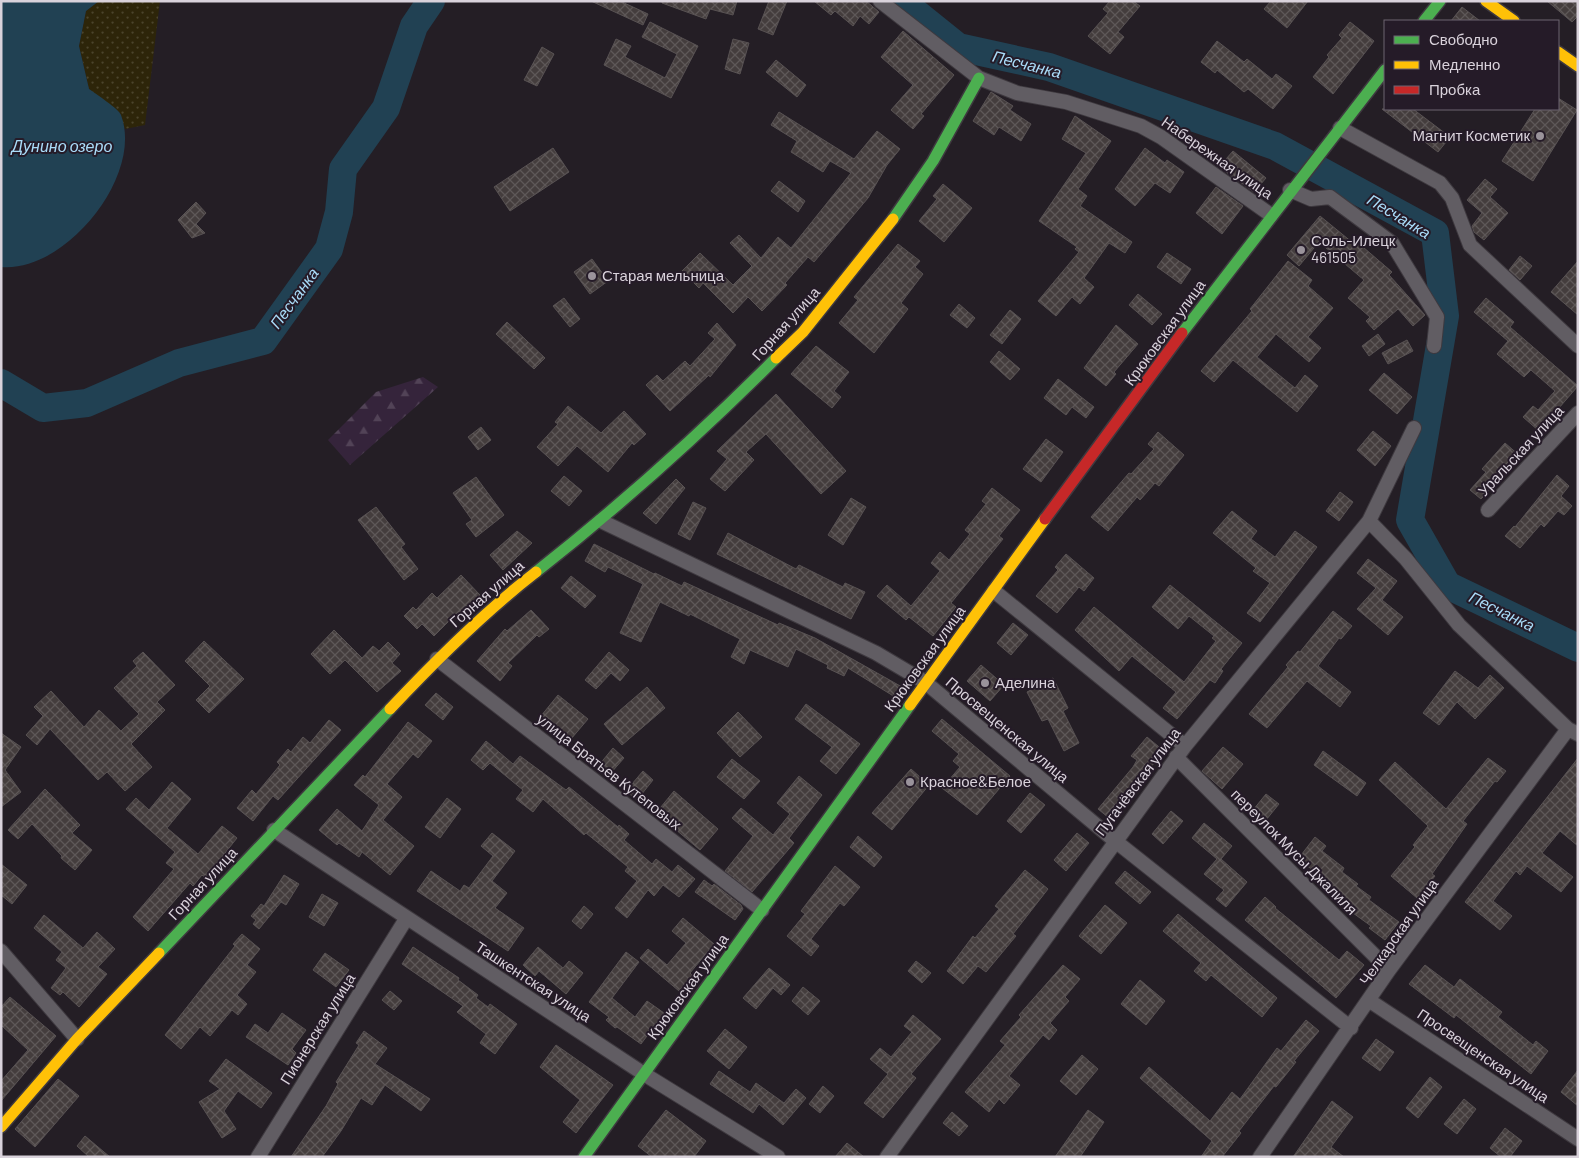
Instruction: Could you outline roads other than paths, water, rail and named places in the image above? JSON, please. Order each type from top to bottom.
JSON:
[{"type":"street","name":"Набережная улица","points":[[880,1],[979,78],[1017,93],[1066,102],[1141,126],[1161,137],[1271,215]]},
{"type":"street","points":[[1425,20],[1440,1]]},
{"type":"street","points":[[1486,1],[1513,20]]},
{"type":"street","points":[[1559,53],[1578,66]]},
{"type":"street","name":"Крюковская улица","points":[[584,1157],[925,682],[1271,215],[1384,71]]},
{"type":"street","name":"Горная улица","points":[[1,1127],[77,1039],[437,660],[504,597],[601,521],[698,436],[802,332],[888,226],[933,161],[979,78]]},
{"type":"street","points":[[1340,128],[1440,183],[1452,198],[1470,245],[1578,346]]},
{"type":"street","name":"Набережная улица","points":[[1293,186],[1311,199],[1330,197],[1392,243],[1437,317],[1434,346]]},
{"type":"street","name":"Уральская улица","points":[[1488,510],[1578,413]]},
{"type":"street","name":"Пугачёвская улица","points":[[887,1157],[1114,840],[1180,752],[1369,521],[1414,428]]},
{"type":"street","name":"Просвещенская улица","points":[[601,521],[876,653],[925,682],[1114,840],[1351,1028]]},
{"type":"street","points":[[1369,521],[1406,559],[1459,625],[1573,732]]},
{"type":"street","name":"переулок Мусы Джалиля","points":[[994,591],[1180,752],[1389,970]]},
{"type":"street","name":"улица Братьев Кутеповых","points":[[437,660],[762,910]]},
{"type":"street","name":"Челкарская улица","points":[[1260,1157],[1370,1001],[1389,970],[1573,732]]},
{"type":"street","name":"Ташкентская улица","points":[[274,830],[406,919],[644,1074],[778,1157]]},
{"type":"street","name":"Пионерская улица","points":[[258,1157],[406,919]]},
{"type":"street","points":[[1,951],[77,1039]]},
{"type":"street","name":"Просвещенская улица","points":[[1370,1001],[1578,1139]]},
{"type":"water","name":"Дунино озеро","points":[[1,1],[99,1],[86,11],[79,46],[89,89],[119,112],[125,139],[121,165],[110,191],[94,216],[73,238],[50,254],[25,265],[1,267]]},
{"type":"waterway","name":"Песчанка","points":[[1,383],[43,408],[87,403],[179,363],[263,341],[329,249],[339,212],[343,169],[386,108],[414,26],[431,1]]},
{"type":"waterway","name":"Песчанка","points":[[901,1],[958,47],[1049,67],[1275,146],[1435,233],[1445,316],[1410,520],[1447,585],[1578,648]]},
{"type":"place","name":"Магнит Косметик","points":[[1540,136]]},
{"type":"place","name":"Соль-Илецк 461505","points":[[1301,250]]},
{"type":"place","name":"Старая мельница","points":[[592,276]]},
{"type":"place","name":"Аделина","points":[[985,683]]},
{"type":"place","name":"Красное&Белое","points":[[910,782]]}]
